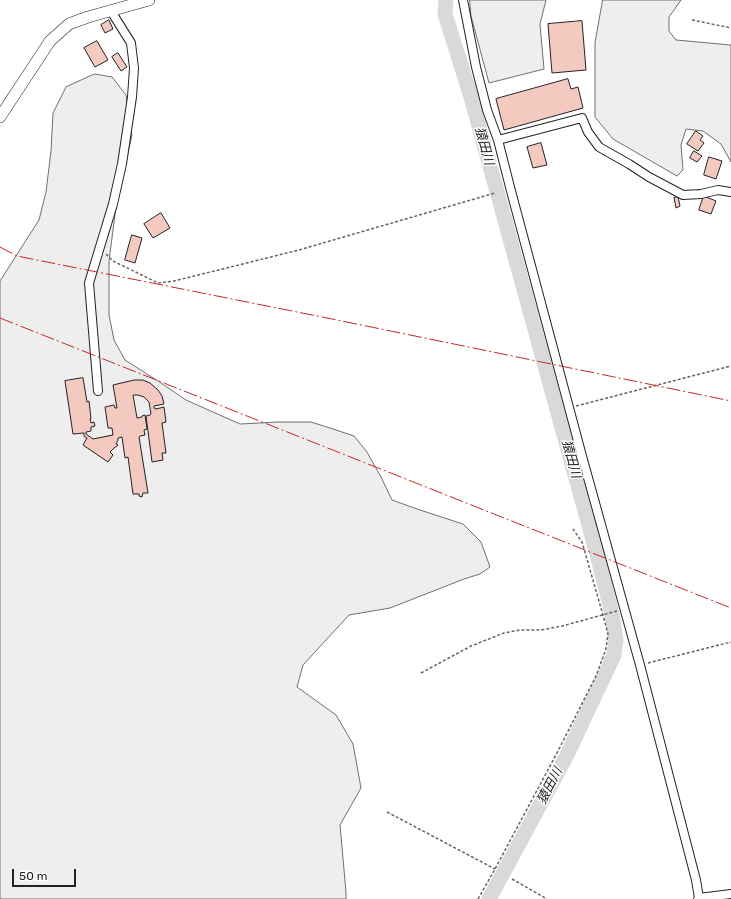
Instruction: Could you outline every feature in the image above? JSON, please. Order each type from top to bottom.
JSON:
[{"type":"street","points":[[0,117],[50,41],[69,24],[149,0]]},
{"type":"street","points":[[463,0],[476,67],[487,110],[498,140],[569,408],[640,665],[696,880],[698,898],[731,894]]},
{"type":"street","points":[[98,391],[89,283],[113,204],[122,164],[132,97],[134,68],[131,43],[111,11]]},
{"type":"street","points":[[498,140],[582,118],[588,132],[599,147],[649,177],[683,195],[701,194],[718,190],[731,192]]},
{"type":"path","points":[[692,20],[731,28]]},
{"type":"path","points":[[100,248],[113,261],[158,283],[174,281],[299,250],[494,193]]},
{"type":"path","points":[[569,408],[731,366]]},
{"type":"path","points":[[478,899],[558,751],[596,676],[606,649],[608,634],[603,615],[582,542],[573,530]]},
{"type":"path","points":[[421,673],[471,646],[504,634],[520,630],[541,630],[562,626],[624,609]]},
{"type":"path","points":[[640,665],[731,642]]},
{"type":"path","points":[[387,812],[495,869]]},
{"type":"path","points":[[512,879],[547,899]]},
{"type":"shaded area","points":[[470,0],[546,0],[540,24],[544,69],[489,83],[471,16]]},
{"type":"shaded area","points":[[603,0],[681,0],[669,17],[669,31],[676,40],[731,45],[731,162],[721,144],[703,131],[686,129],[681,145],[683,170],[677,176],[613,139],[595,117],[595,43]]},
{"type":"shaded area","points":[[95,74],[112,77],[126,95],[132,135],[116,207],[109,261],[109,315],[114,340],[125,360],[186,400],[240,424],[311,422],[354,436],[367,452],[392,500],[463,524],[481,542],[490,567],[480,574],[390,608],[349,615],[303,665],[297,687],[336,715],[353,744],[361,788],[340,825],[346,899],[0,899],[0,281],[39,220],[46,192],[51,151],[53,113],[66,87]]},
{"type":"building","points":[[109,20],[113,29],[105,33],[101,25]]},
{"type":"building","points":[[582,21],[586,70],[552,73],[548,24]]},
{"type":"building","points":[[97,41],[108,60],[95,67],[84,48]]},
{"type":"building","points":[[118,53],[127,67],[121,71],[112,57]]},
{"type":"building","points":[[568,79],[571,89],[578,87],[583,108],[504,130],[496,99]]},
{"type":"building","points":[[696,131],[703,136],[700,140],[704,143],[698,151],[687,144]]},
{"type":"building","points":[[541,143],[547,165],[533,168],[527,147]]},
{"type":"building","points":[[694,151],[702,156],[697,162],[690,158]]},
{"type":"building","points":[[709,157],[722,161],[716,179],[704,175]]},
{"type":"building","points":[[704,196],[716,201],[711,214],[699,210]]},
{"type":"building","points":[[678,197],[680,206],[676,208],[674,198]]},
{"type":"building","points":[[161,213],[170,228],[153,238],[144,224]]},
{"type":"building","points":[[132,235],[142,238],[135,263],[125,260]]},
{"type":"building","points":[[83,378],[87,402],[89,401],[91,423],[94,422],[95,426],[91,427],[91,431],[86,432],[86,434],[93,439],[113,435],[112,428],[108,428],[105,407],[114,405],[115,408],[117,408],[113,385],[134,380],[143,380],[150,383],[162,396],[164,404],[154,406],[154,408],[164,407],[166,422],[162,423],[166,453],[162,453],[163,460],[152,462],[146,416],[151,414],[149,402],[144,397],[133,395],[137,418],[145,415],[147,429],[144,430],[145,435],[139,437],[148,493],[143,493],[142,497],[139,496],[139,494],[133,494],[128,457],[125,458],[122,437],[118,438],[116,444],[118,445],[110,452],[113,455],[108,462],[83,445],[87,438],[84,436],[84,433],[73,434],[65,381]]},
{"type":"waterway","name":"猿田川","points":[[446,0],[445,14],[471,97],[599,562],[612,614],[616,640],[614,655],[566,757],[489,899]]},
{"type":"power","points":[[0,247],[17,256],[731,401]]},
{"type":"power","points":[[0,318],[731,608]]}]
